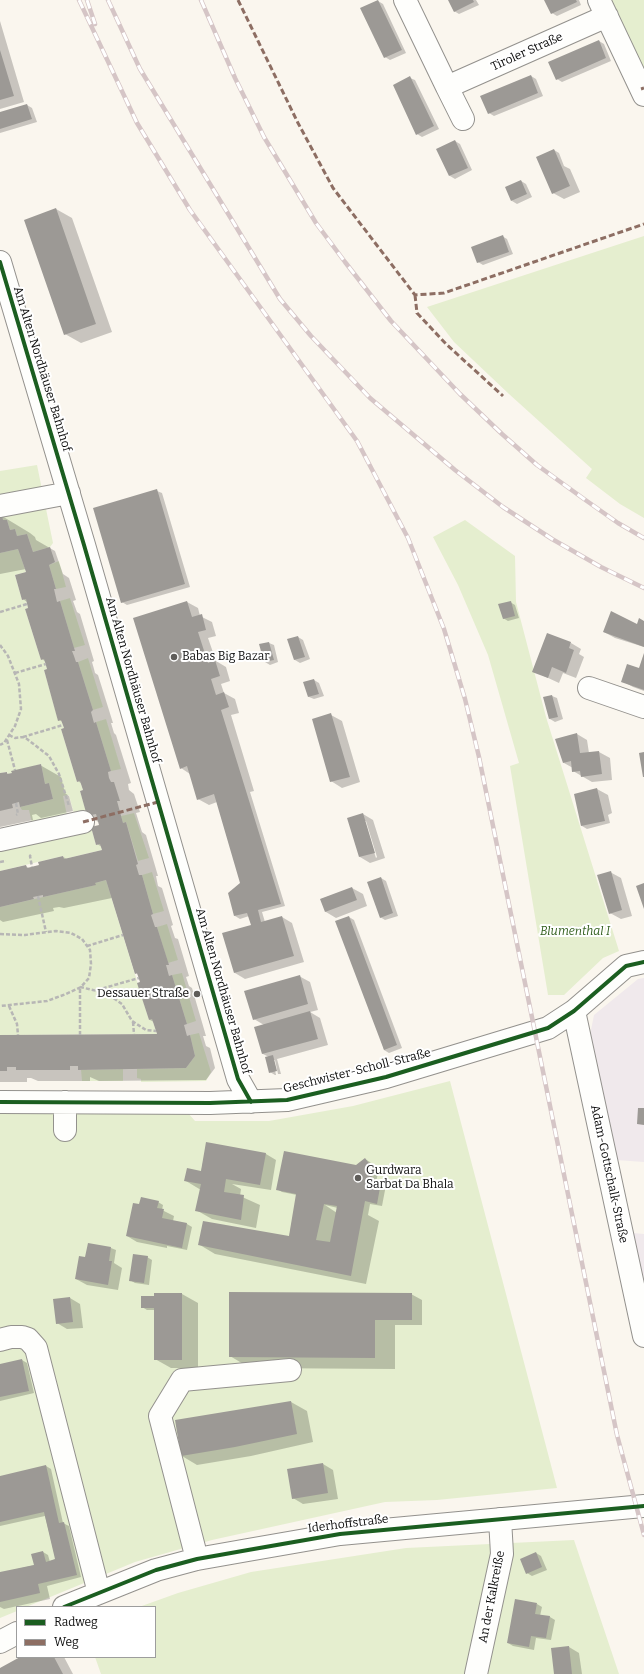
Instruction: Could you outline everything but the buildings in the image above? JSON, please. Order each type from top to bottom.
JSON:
[{"type":"street","points":[[405,0],[463,119]]},
{"type":"street","points":[[603,8],[644,95]]},
{"type":"street","name":"Tiroler Straße","points":[[447,87],[603,8]]},
{"type":"street","name":"Am Alten Nordhäuser Bahnhof","points":[[2,274],[69,493],[238,1079],[251,1102]]},
{"type":"street","points":[[0,506],[69,493]]},
{"type":"street","points":[[589,688],[644,707]]},
{"type":"street","points":[[0,840],[83,822]]},
{"type":"street","name":"Geschwister-Scholl-Straße","points":[[0,1102],[64,1102],[203,1111],[251,1102],[287,1100],[386,1077],[548,1028],[574,1011],[626,966],[644,962]]},
{"type":"street","name":"Adam-Gottschalk-Straße","points":[[574,1011],[644,1336]]},
{"type":"street","points":[[64,1102],[64,1130]]},
{"type":"street","points":[[0,1340],[11,1337],[22,1337],[28,1339],[36,1348],[99,1593]]},
{"type":"street","points":[[197,1559],[160,1416],[182,1380],[290,1370]]},
{"type":"street","name":"Iderhoffstraße","points":[[66,1606],[156,1570],[197,1559],[340,1534],[500,1518],[644,1506]]},
{"type":"street","name":"An der Kalkreiße","points":[[476,1674],[502,1554],[500,1518]]},
{"type":"street","points":[[0,1642],[16,1634]]},
{"type":"path","points":[[0,612],[27,604]]},
{"type":"path","points":[[0,645],[8,656],[15,673],[21,709],[16,726],[7,739],[0,745]]},
{"type":"path","points":[[15,673],[46,664]]},
{"type":"path","points":[[9,735],[14,738],[22,737],[63,725]]},
{"type":"path","points":[[22,737],[27,739],[49,756],[59,774],[68,803]]},
{"type":"path","points":[[7,739],[15,770]]},
{"type":"path","points":[[12,816],[18,814],[16,803]]},
{"type":"path","points":[[32,867],[30,856],[33,854]]},
{"type":"path","points":[[38,896],[46,932]]},
{"type":"path","points":[[0,934],[25,935],[56,931],[71,933],[82,939],[90,950],[91,964],[89,978],[80,987],[66,994],[47,1001],[0,1006]]},
{"type":"path","points":[[87,946],[123,935]]},
{"type":"path","points":[[96,990],[139,978]]},
{"type":"path","points":[[80,987],[106,993],[122,1004],[133,1022],[134,1034]]},
{"type":"path","points":[[80,987],[80,1035]]},
{"type":"path","points":[[9,1006],[17,1024],[18,1035]]},
{"type":"path","points":[[133,1022],[146,1030],[156,1031]]},
{"type":"shaded area","points":[[644,978],[644,1162],[616,1160],[589,1040],[594,1015],[638,979]]},
{"type":"shaded area","points":[[633,1233],[644,1234],[644,1282]]},
{"type":"green space","points":[[610,0],[644,0],[644,73]]},
{"type":"green space","points":[[644,236],[644,518],[620,504],[586,478],[592,469],[454,342],[427,307]]},
{"type":"green space","points":[[37,465],[53,543],[50,547],[33,552],[27,534],[17,536],[15,529],[10,530],[7,520],[3,520],[2,516],[0,516],[0,471]]},
{"type":"green space","name":"Blumenthal I","points":[[465,520],[515,556],[516,602],[546,717],[619,951],[603,958],[564,995],[548,995],[510,766],[519,763],[488,655],[458,585],[433,537]]},
{"type":"green space","points":[[18,549],[26,572],[15,575],[22,600],[26,599],[28,608],[25,609],[41,660],[44,659],[47,669],[44,670],[58,720],[61,720],[64,728],[61,729],[77,782],[80,781],[83,790],[80,791],[86,811],[74,814],[69,795],[63,796],[68,820],[33,828],[29,810],[22,810],[20,807],[53,799],[49,783],[45,784],[41,764],[8,774],[7,772],[0,773],[0,553]]},
{"type":"green space","points":[[59,561],[66,587],[56,589],[49,565]]},
{"type":"green space","points":[[70,598],[85,645],[74,648],[60,601]]},
{"type":"green space","points":[[88,658],[103,707],[93,710],[78,662]]},
{"type":"green space","points":[[106,719],[121,769],[111,771],[96,722]]},
{"type":"green space","points":[[134,813],[149,858],[138,861],[126,822],[123,823],[121,816]]},
{"type":"green space","points":[[91,827],[96,845],[100,844],[102,850],[64,859],[63,856],[0,871],[0,847]]},
{"type":"green space","points":[[152,872],[164,911],[153,914],[142,875]]},
{"type":"green space","points":[[106,880],[149,1020],[152,1019],[157,1034],[0,1035],[0,907],[95,885],[95,883]]},
{"type":"green space","points":[[167,924],[178,960],[168,963],[157,927]]},
{"type":"green space","points":[[182,973],[196,1021],[187,1024],[172,975]]},
{"type":"green space","points":[[199,1033],[211,1072],[206,1081],[141,1082],[141,1079],[137,1078],[137,1069],[186,1068],[195,1056],[190,1035]]},
{"type":"green space","points":[[123,1069],[123,1081],[82,1081],[81,1070]]},
{"type":"green space","points":[[450,1081],[557,1488],[437,1500],[385,1502],[212,1540],[135,1562],[28,1606],[16,1606],[16,1611],[0,1618],[0,1113],[188,1113],[195,1121],[269,1121],[353,1106]]},
{"type":"green space","points":[[574,1540],[619,1674],[101,1674],[95,1658],[156,1658],[156,1606],[142,1606],[178,1593],[251,1572],[406,1548]]},
{"type":"railway","points":[[79,0],[137,123],[190,210],[357,441],[408,538],[444,629],[465,699],[479,757],[617,1435],[644,1535]]},
{"type":"railway","points":[[87,0],[95,24]]},
{"type":"railway","points":[[108,0],[140,69],[280,299],[311,336],[370,398],[455,470],[503,507],[552,539],[601,567],[644,588]]},
{"type":"railway","points":[[201,0],[235,78],[264,137],[316,223],[391,321],[460,394],[537,465],[618,523],[644,538]]},
{"type":"marked path","points":[[238,0],[298,123],[333,188],[415,295],[444,293],[644,224]]},
{"type":"marked path","points":[[415,295],[417,313],[446,344],[503,396]]},
{"type":"marked path","points":[[83,822],[158,802]]},
{"type":"cycle path","points":[[0,262],[84,545],[238,1079],[251,1102]]},
{"type":"cycle path","points":[[0,1102],[210,1103],[287,1100],[386,1077],[548,1028],[574,1011],[626,966],[644,962]]},
{"type":"cycle path","points":[[66,1606],[156,1570],[197,1559],[340,1534],[644,1506]]},
{"type":"place","name":"Babas Big Bazar","points":[[174,657]]},
{"type":"place","name":"Dessauer Straße","points":[[197,994]]},
{"type":"place","name":"Gurdwara Sarbat Da Bhala","points":[[358,1178]]}]
